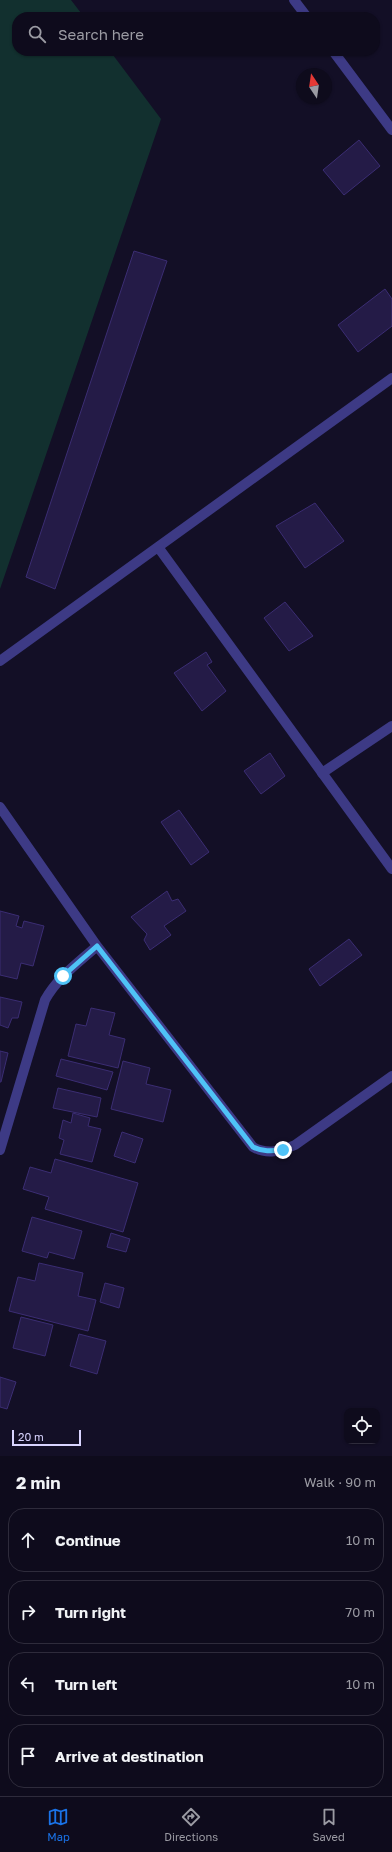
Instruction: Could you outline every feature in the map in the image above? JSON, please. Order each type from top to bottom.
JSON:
[{"type":"street","points":[[294,0],[303,12]]},
{"type":"street","points":[[337,56],[392,130]]},
{"type":"street","points":[[0,661],[392,378]]},
{"type":"street","points":[[158,546],[392,869]]},
{"type":"street","points":[[322,773],[392,726]]},
{"type":"street","points":[[0,807],[97,946],[253,1147],[270,1152],[283,1150],[295,1145],[392,1076]]},
{"type":"street","points":[[0,1150],[45,1000],[63,976],[97,946]]},
{"type":"green space","points":[[0,0],[71,0],[80,12],[12,12],[12,56],[114,56],[161,119],[0,589]]},
{"type":"building","points":[[359,140],[380,166],[344,195],[323,170]]},
{"type":"building","points":[[134,251],[167,261],[55,589],[26,577]]},
{"type":"building","points":[[385,289],[392,299],[392,326],[358,352],[338,325]]},
{"type":"building","points":[[315,503],[344,541],[305,568],[276,526]]},
{"type":"building","points":[[285,602],[313,636],[289,651],[264,618]]},
{"type":"building","points":[[206,652],[212,662],[207,665],[226,691],[202,711],[174,673]]},
{"type":"building","points":[[270,753],[285,776],[261,794],[244,771]]},
{"type":"building","points":[[179,810],[209,852],[191,865],[161,822]]},
{"type":"building","points":[[167,891],[172,901],[178,899],[186,911],[164,926],[171,935],[150,950],[144,940],[147,934],[131,917]]},
{"type":"building","points":[[0,911],[19,916],[16,926],[22,928],[24,921],[44,926],[33,966],[21,963],[17,979],[0,975]]},
{"type":"building","points":[[349,939],[362,955],[320,986],[309,969]]},
{"type":"building","points":[[0,997],[22,1002],[18,1018],[12,1018],[8,1028],[0,1025]]},
{"type":"building","points":[[91,1008],[115,1013],[109,1035],[125,1039],[118,1068],[68,1056],[76,1024],[86,1026]]},
{"type":"building","points":[[0,1051],[8,1053],[1,1082],[0,1082]]},
{"type":"building","points":[[61,1059],[113,1072],[107,1090],[56,1076]]},
{"type":"building","points":[[123,1061],[150,1068],[146,1084],[171,1090],[163,1122],[111,1109]]},
{"type":"building","points":[[58,1088],[101,1098],[97,1117],[53,1108]]},
{"type":"building","points":[[73,1113],[90,1118],[88,1126],[101,1129],[92,1162],[60,1154],[64,1140],[59,1138],[63,1120],[71,1123]]},
{"type":"building","points":[[122,1132],[143,1139],[135,1163],[114,1156]]},
{"type":"building","points":[[55,1159],[138,1183],[123,1232],[45,1209],[49,1197],[23,1189],[30,1167],[51,1173]]},
{"type":"building","points":[[32,1217],[82,1231],[74,1259],[49,1252],[47,1258],[22,1251]]},
{"type":"building","points":[[111,1233],[130,1239],[126,1252],[107,1247]]},
{"type":"building","points":[[39,1263],[83,1273],[78,1296],[96,1300],[88,1331],[9,1311],[18,1277],[35,1281]]},
{"type":"building","points":[[105,1283],[124,1288],[119,1308],[100,1302]]},
{"type":"building","points":[[21,1317],[53,1325],[45,1356],[13,1348]]},
{"type":"building","points":[[79,1334],[106,1341],[97,1374],[70,1366]]},
{"type":"building","points":[[0,1377],[16,1382],[7,1409],[0,1407]]},
{"type":"route","points":[[63,976],[97,946],[253,1147],[270,1152],[283,1150]]}]
